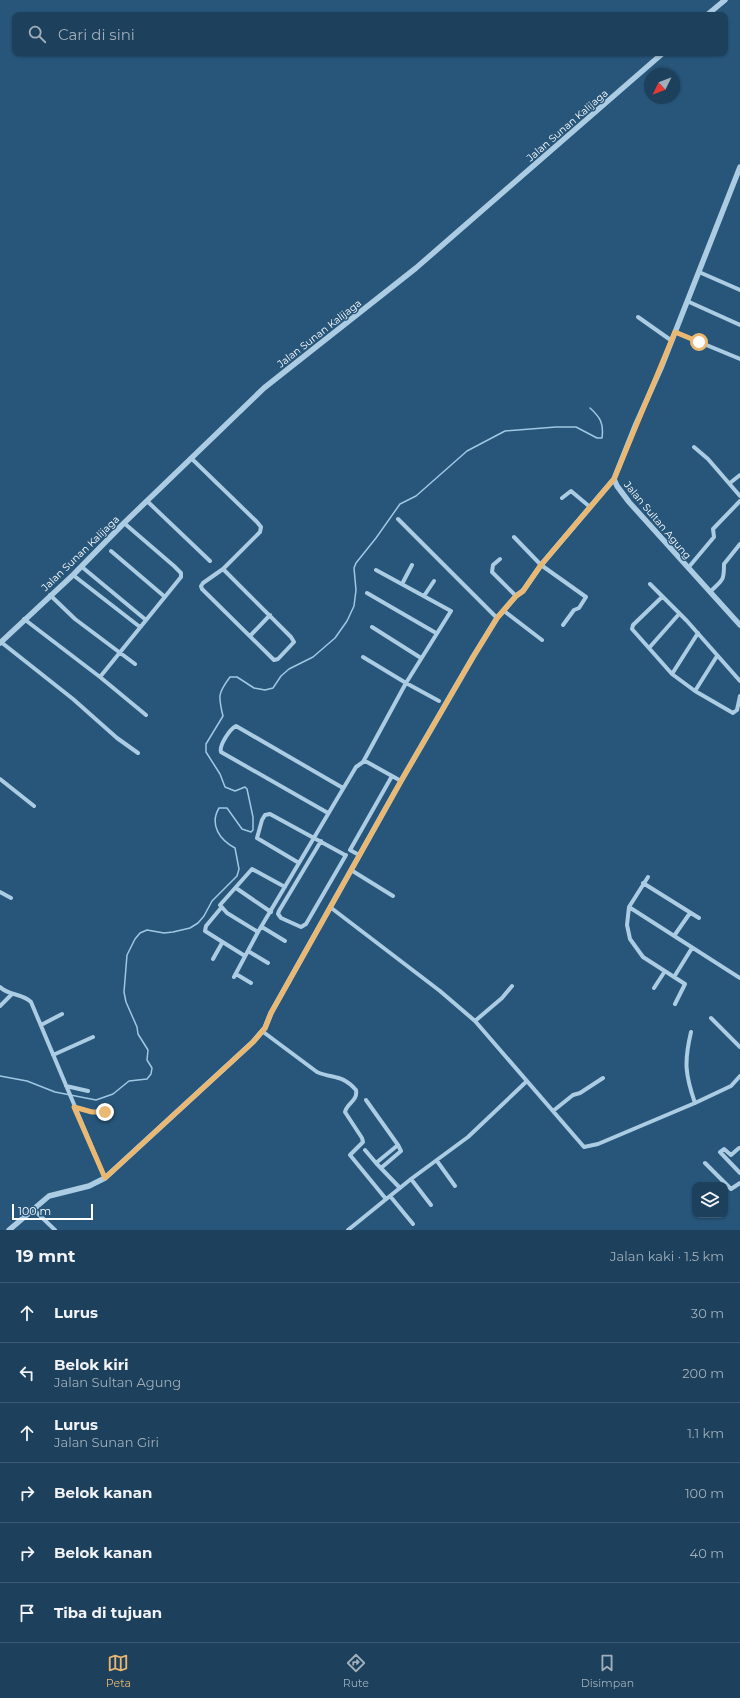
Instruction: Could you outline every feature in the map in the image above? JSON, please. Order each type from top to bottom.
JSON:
[{"type":"street","points":[[711,12],[725,0]]},
{"type":"street","name":"Jalan Sunan Kalijaga","points":[[0,642],[82,567],[124,522],[264,388],[422,263],[661,56]]},
{"type":"street","name":"Jalan Sultan Agung","points":[[740,167],[672,341],[614,479],[617,486],[629,502],[740,624]]},
{"type":"street","points":[[699,272],[740,290]]},
{"type":"street","points":[[687,301],[740,325]]},
{"type":"street","points":[[638,317],[672,341]]},
{"type":"street","points":[[675,332],[740,359]]},
{"type":"street","points":[[694,447],[708,459],[740,496]]},
{"type":"street","points":[[191,458],[257,522],[260,527],[260,532],[223,569],[203,583],[201,586],[202,589],[274,660],[278,660],[292,646],[294,642],[291,637],[223,569]]},
{"type":"street","points":[[730,483],[740,475]]},
{"type":"street","points":[[9,1230],[49,1196],[89,1186],[105,1178],[253,1042],[262,1031],[401,781],[497,618],[516,596],[523,591],[541,565],[614,479]]},
{"type":"street","points":[[562,498],[571,490],[590,507]]},
{"type":"street","points":[[147,501],[210,561]]},
{"type":"street","points":[[688,568],[714,537],[713,529],[740,501]]},
{"type":"street","points":[[398,519],[497,618]]},
{"type":"street","points":[[100,677],[181,578],[181,573],[124,522]]},
{"type":"street","points":[[514,537],[541,565],[586,597],[579,608],[574,610],[562,625]]},
{"type":"street","points":[[711,591],[724,579],[724,564],[740,544]]},
{"type":"street","points":[[112,550],[165,597]]},
{"type":"street","points":[[500,559],[493,565],[492,572],[516,596]]},
{"type":"street","points":[[402,584],[412,565]]},
{"type":"street","points":[[82,567],[146,620]]},
{"type":"street","points":[[251,983],[235,975],[245,956],[328,813],[356,767],[363,762],[421,658],[451,611],[376,570]]},
{"type":"street","points":[[73,575],[140,627]]},
{"type":"street","points":[[424,596],[434,581]]},
{"type":"street","points":[[650,584],[698,633],[740,681]]},
{"type":"street","points":[[101,596],[107,588]]},
{"type":"street","points":[[367,593],[436,633]]},
{"type":"street","points":[[50,595],[76,619],[135,664]]},
{"type":"street","points":[[662,596],[632,628],[672,674],[695,691],[733,714],[737,710],[740,696]]},
{"type":"street","points":[[120,611],[126,604]]},
{"type":"street","points":[[504,611],[542,640]]},
{"type":"street","points":[[649,648],[678,614]]},
{"type":"street","points":[[250,636],[270,615]]},
{"type":"street","points":[[24,619],[100,677],[146,715]]},
{"type":"street","points":[[372,627],[421,658]]},
{"type":"street","points":[[672,674],[698,633]]},
{"type":"street","points":[[0,642],[73,699],[117,738],[138,753]]},
{"type":"street","points":[[695,691],[717,656]]},
{"type":"street","points":[[363,657],[406,684],[439,701]]},
{"type":"street","points":[[328,813],[221,752],[220,749],[224,741],[236,726],[343,788]]},
{"type":"street","points":[[363,762],[375,766],[401,781]]},
{"type":"street","points":[[359,855],[350,850],[392,776]]},
{"type":"street","points":[[0,779],[34,806]]},
{"type":"street","points":[[299,863],[257,838],[263,817],[267,813],[321,841],[346,856],[306,924],[301,927],[279,916],[279,911],[321,841]]},
{"type":"street","points":[[245,956],[205,931],[206,926],[221,908],[220,905],[252,869],[285,887]]},
{"type":"street","points":[[351,870],[393,896]]},
{"type":"street","points":[[648,877],[629,907],[627,925],[633,943],[643,957],[686,984],[675,1004]]},
{"type":"street","points":[[643,883],[699,918]]},
{"type":"street","points":[[236,888],[271,912]]},
{"type":"street","points":[[0,892],[11,898]]},
{"type":"street","points":[[330,907],[434,986],[475,1021],[528,1080],[580,1144],[586,1147],[695,1103],[731,1086],[740,1076]]},
{"type":"street","points":[[629,907],[740,978]]},
{"type":"street","points":[[221,908],[258,932]]},
{"type":"street","points":[[674,936],[690,913]]},
{"type":"street","points":[[262,927],[285,941]]},
{"type":"street","points":[[213,959],[222,942]]},
{"type":"street","points":[[674,977],[692,948]]},
{"type":"street","points":[[248,951],[268,963]]},
{"type":"street","points":[[654,988],[665,971]]},
{"type":"street","points":[[475,1021],[499,1001],[512,986]]},
{"type":"street","points":[[0,987],[5,992],[26,997],[31,1002],[105,1178]]},
{"type":"street","points":[[0,1006],[12,994]]},
{"type":"street","points":[[40,1024],[62,1014]]},
{"type":"street","points":[[712,1018],[740,1047]]},
{"type":"street","points":[[262,1031],[318,1072],[338,1077],[356,1090],[355,1098],[346,1108],[345,1112],[362,1138],[363,1142],[350,1155],[413,1224]]},
{"type":"street","points":[[691,1032],[686,1053],[686,1074],[695,1103]]},
{"type":"street","points":[[53,1055],[93,1037]]},
{"type":"street","points":[[553,1111],[573,1095],[580,1093],[603,1078]]},
{"type":"street","points":[[348,1230],[355,1228],[411,1178],[437,1161],[468,1137],[528,1080]]},
{"type":"street","points":[[66,1088],[88,1091]]},
{"type":"street","points":[[366,1100],[401,1151],[381,1168]]},
{"type":"street","points":[[74,1107],[92,1112],[105,1112]]},
{"type":"street","points":[[376,1163],[398,1145]]},
{"type":"street","points":[[740,1148],[731,1155],[724,1149],[720,1152],[740,1173]]},
{"type":"street","points":[[365,1150],[400,1188]]},
{"type":"street","points":[[437,1161],[455,1186]]},
{"type":"street","points":[[705,1163],[732,1189],[740,1183]]},
{"type":"street","points":[[411,1178],[431,1205]]},
{"type":"street","points":[[33,1209],[55,1230]]},
{"type":"waterway","points":[[0,1076],[27,1081],[55,1092],[96,1100],[113,1094],[129,1081],[147,1079],[151,1074],[152,1068],[147,1060],[148,1050],[138,1034],[137,1027],[126,1002],[124,992],[127,955],[135,939],[140,933],[147,930],[164,933],[173,932],[190,928],[198,923],[204,916],[212,901],[237,876],[239,869],[235,848],[225,841],[216,826],[215,820],[219,808],[227,808],[242,829],[251,832],[253,830],[253,817],[247,789],[245,787],[235,791],[225,787],[220,774],[206,752],[206,744],[223,716],[220,704],[220,695],[226,682],[230,677],[237,677],[254,688],[265,690],[273,688],[281,676],[289,669],[313,657],[335,638],[347,621],[354,606],[356,590],[354,568],[356,563],[400,504],[416,496],[467,451],[505,431],[576,427],[597,438],[602,438],[602,424],[590,408]]},
{"type":"route","points":[[105,1112],[92,1112],[74,1107],[105,1178],[253,1042],[265,1028],[271,1013],[401,781],[497,618],[516,596],[523,591],[541,565],[614,479],[675,332],[699,342]]}]
